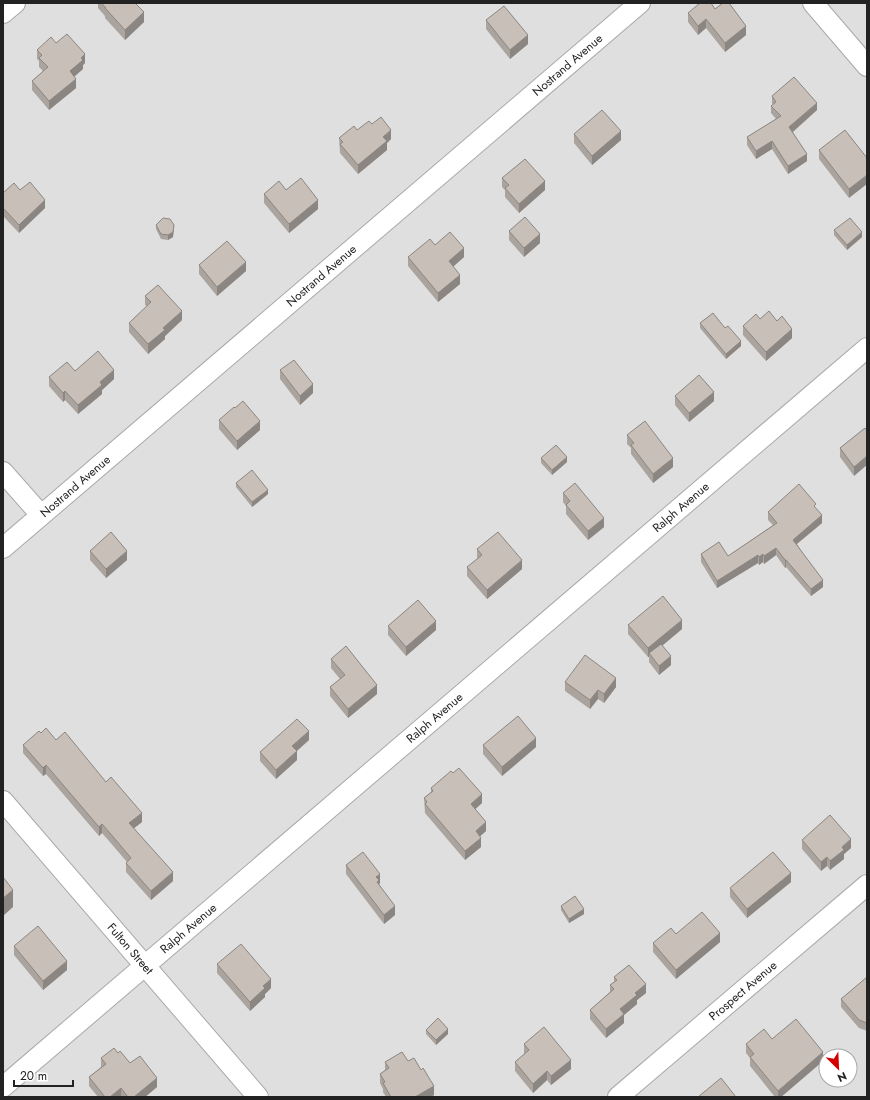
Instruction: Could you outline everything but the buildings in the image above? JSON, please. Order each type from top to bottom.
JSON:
[{"type":"street","points":[[3,14],[15,3]]},
{"type":"street","name":"Nostrand Avenue","points":[[3,548],[640,3]]},
{"type":"street","points":[[814,3],[867,66]]},
{"type":"street","name":"Ralph Avenue","points":[[3,1087],[867,348]]},
{"type":"street","points":[[3,472],[41,516]]},
{"type":"street","name":"Fulton Street","points":[[3,801],[146,965],[258,1097]]},
{"type":"street","name":"Prospect Avenue","points":[[618,1097],[867,885]]},
{"type":"shaded area","points":[[3,3],[867,3],[867,1097],[3,1097]]}]
